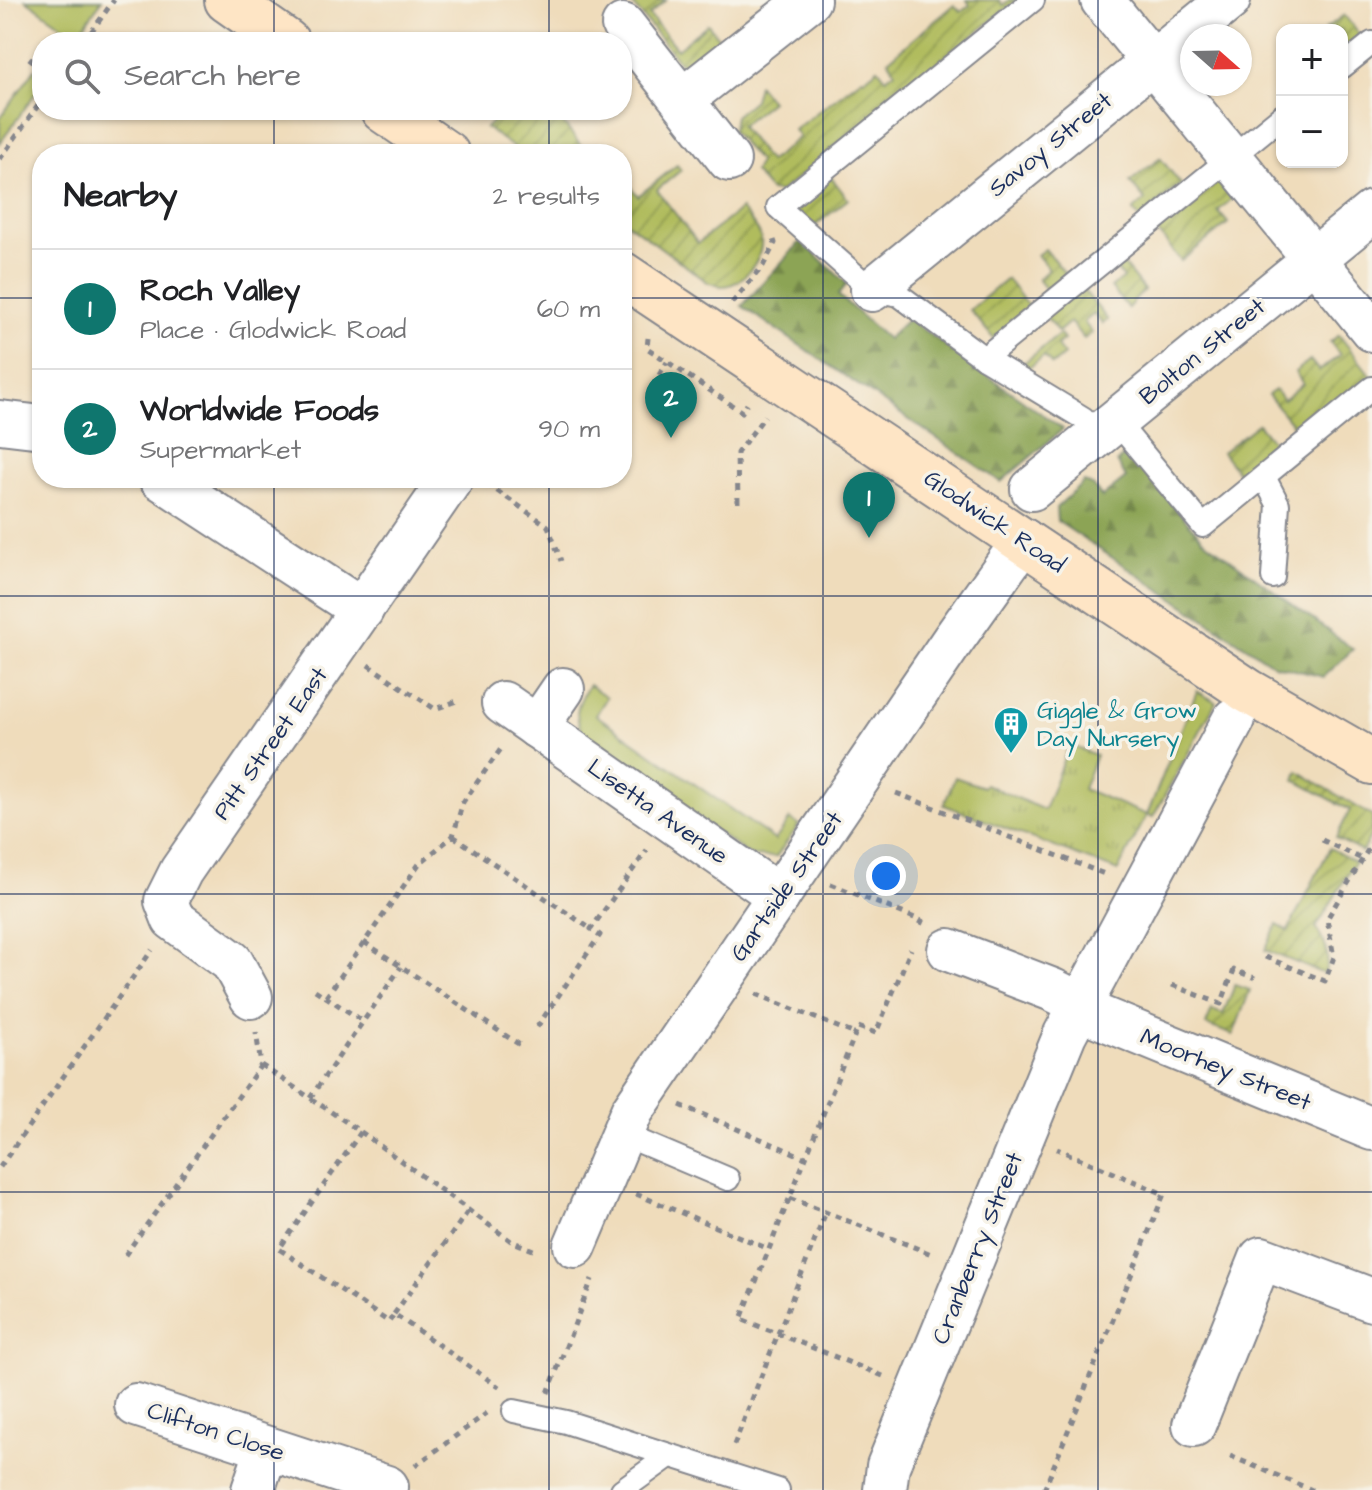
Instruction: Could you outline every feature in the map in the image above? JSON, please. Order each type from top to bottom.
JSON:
[{"type":"main road","points":[[247,6],[276,32]]},
{"type":"main road","points":[[398,120],[432,144]]},
{"type":"main road","name":"Glodwick Road","points":[[632,281],[1248,691],[1368,750]]},
{"type":"street","points":[[683,99],[809,0]]},
{"type":"street","points":[[1102,0],[1372,330]]},
{"type":"street","name":"Savoy Street","points":[[872,290],[1229,0]]},
{"type":"street","points":[[623,25],[629,32]]},
{"type":"street","points":[[632,36],[729,160]]},
{"type":"street","name":"Bolton Street","points":[[1032,489],[1372,212]]},
{"type":"street","points":[[0,422],[32,426]]},
{"type":"street","points":[[175,488],[362,610]]},
{"type":"street","name":"Pitt Street East","points":[[173,919],[166,901],[181,871],[362,610],[459,488]]},
{"type":"street","name":"Gartside Street","points":[[557,1249],[632,1111],[1024,540]]},
{"type":"street","points":[[517,722],[563,689]]},
{"type":"street","name":"Cranberry Street","points":[[885,1490],[888,1466],[1065,1034],[1234,719]]},
{"type":"street","name":"Lisetta Avenue","points":[[517,722],[779,896]]},
{"type":"street","points":[[173,919],[232,962],[251,997]]},
{"type":"street","points":[[949,950],[1053,990],[1080,1009]]},
{"type":"street","name":"Moorhey Street","points":[[1080,1009],[1372,1129]]},
{"type":"street","points":[[1194,1425],[1261,1258],[1372,1300]]},
{"type":"street","name":"Clifton Close","points":[[136,1405],[387,1487]]},
{"type":"street","points":[[253,1490],[267,1449]]},
{"type":"lane","points":[[1033,0],[778,207],[872,290],[899,295],[984,358],[1083,418],[1107,429],[1203,526],[1372,388]]},
{"type":"lane","points":[[1348,62],[1372,43]]},
{"type":"lane","points":[[984,358],[1276,121]]},
{"type":"lane","points":[[1264,477],[1278,504],[1273,577]]},
{"type":"lane","points":[[622,1134],[728,1179]]},
{"type":"lane","points":[[514,1411],[566,1422],[778,1490]]},
{"type":"lane","points":[[622,1490],[669,1456]]},
{"type":"path","points":[[91,32],[114,0]]},
{"type":"path","points":[[0,159],[32,114]]},
{"type":"path","points":[[728,308],[763,266],[775,243],[770,231]]},
{"type":"path","points":[[649,329],[647,348],[742,412]]},
{"type":"path","points":[[659,375],[667,362]]},
{"type":"path","points":[[738,503],[737,453],[768,412]]},
{"type":"path","points":[[482,488],[548,526],[561,561]]},
{"type":"path","points":[[355,657],[435,709],[460,700]]},
{"type":"path","points":[[326,997],[419,864],[453,836],[463,802],[517,722]]},
{"type":"path","points":[[895,792],[1112,877]]},
{"type":"path","points":[[453,836],[600,935],[537,1027]]},
{"type":"path","points":[[1322,840],[1362,859]]},
{"type":"path","points":[[1265,957],[1325,981],[1334,957],[1327,919],[1372,843]]},
{"type":"path","points":[[591,929],[649,848]]},
{"type":"path","points":[[819,880],[922,921],[876,1033],[858,1027],[741,1319],[890,1379]]},
{"type":"path","points":[[0,1167],[173,919]]},
{"type":"path","points":[[364,942],[523,1047]]},
{"type":"path","points":[[310,1098],[401,967]]},
{"type":"path","points":[[1172,985],[1221,1004],[1234,970],[1255,978]]},
{"type":"path","points":[[742,988],[855,1034]]},
{"type":"path","points":[[315,990],[363,1021]]},
{"type":"path","points":[[125,1255],[261,1065],[361,1132],[511,1241],[557,1249]]},
{"type":"path","points":[[679,1104],[806,1158]]},
{"type":"path","points":[[361,1132],[279,1249],[389,1322],[469,1210]]},
{"type":"path","points":[[1023,1135],[1164,1194],[1044,1490]]},
{"type":"path","points":[[624,1189],[769,1249]]},
{"type":"path","points":[[790,1198],[937,1257]]},
{"type":"path","points":[[723,1473],[826,1212]]},
{"type":"path","points":[[394,1314],[503,1390]]},
{"type":"path","points":[[1230,1456],[1312,1490]]},
{"type":"green space","points":[[26,0],[102,0],[80,32],[71,32]]},
{"type":"green space","points":[[629,0],[666,0],[649,15],[677,49],[708,24],[721,41],[693,64],[686,66],[680,63]]},
{"type":"green space","points":[[967,0],[999,0],[1003,5],[1009,0],[1017,0],[780,192],[770,191],[754,172],[759,162],[732,131],[735,116],[754,100],[758,85],[771,101],[740,126],[769,162],[799,137],[794,130],[862,78],[878,68],[886,78],[895,71],[888,60],[954,5],[961,12],[970,5]]},
{"type":"green space","points":[[1344,15],[1364,40],[1348,52],[1348,24],[1332,24]]},
{"type":"green space","points":[[32,73],[32,98],[0,143],[0,118]]},
{"type":"green space","points":[[494,120],[561,120],[580,144],[509,144],[486,128]]},
{"type":"green space","points":[[1160,158],[1181,184],[1140,219],[1133,211],[1145,200],[1130,182]]},
{"type":"green space","points":[[677,165],[681,170],[657,190],[698,243],[741,209],[760,235],[760,252],[756,261],[745,276],[730,285],[709,283],[632,226],[632,188],[638,196]]},
{"type":"green space","points":[[831,177],[848,199],[815,226],[795,211],[798,204]]},
{"type":"green space","points":[[1214,178],[1232,199],[1218,211],[1228,223],[1181,261],[1154,227]]},
{"type":"green space","points":[[801,241],[847,284],[838,295],[887,339],[908,319],[1063,429],[1001,482],[742,306]]},
{"type":"green space","points":[[1045,249],[1068,277],[1049,293],[1038,279],[1049,269],[1037,255]]},
{"type":"green space","points":[[1117,257],[1144,290],[1128,308],[1111,288],[1123,278],[1111,262]]},
{"type":"green space","points":[[1007,279],[1030,308],[993,338],[970,310]]},
{"type":"green space","points":[[1081,287],[1108,320],[1102,324],[1094,314],[1084,322],[1092,333],[1084,339],[1070,322],[1058,332],[1045,316]]},
{"type":"green space","points":[[1060,334],[1064,340],[1057,346],[1064,355],[1052,365],[1044,356],[1026,370],[1020,366]]},
{"type":"green space","points":[[1339,335],[1372,377],[1300,434],[1268,395],[1275,390],[1283,400],[1303,384],[1295,372],[1310,360],[1319,371],[1340,355],[1330,342]]},
{"type":"green space","points":[[1258,424],[1280,451],[1244,480],[1222,452]]},
{"type":"green space","points":[[1127,453],[1203,539],[1353,649],[1324,677],[1274,665],[1057,521],[1056,508],[1084,482],[1092,485],[1102,497],[1126,478],[1117,462]]},
{"type":"green space","points":[[589,685],[607,697],[596,715],[775,840],[790,819],[799,825],[776,857],[751,856],[587,742],[577,713]]},
{"type":"green space","points":[[1197,691],[1216,702],[1153,817],[1147,815]]},
{"type":"green space","points":[[1069,745],[1096,755],[1083,789],[1147,815],[1118,871],[944,805],[955,777],[983,787],[985,784],[1044,810]]},
{"type":"green space","points":[[1298,771],[1372,816],[1372,833],[1362,852],[1336,838],[1350,810],[1295,780]]},
{"type":"green space","points":[[1330,848],[1355,862],[1316,928],[1326,950],[1324,974],[1265,950],[1277,925],[1288,931]]},
{"type":"green space","points":[[1235,985],[1250,990],[1233,1035],[1206,1025],[1212,1010],[1223,1014]]},
{"type":"place","name":"Worldwide Foods","points":[[671,438]]},
{"type":"place","name":"Roch Valley","points":[[869,538]]},
{"type":"place","name":"Giggle & Grow Day Nursery","points":[[1011,755]]}]
